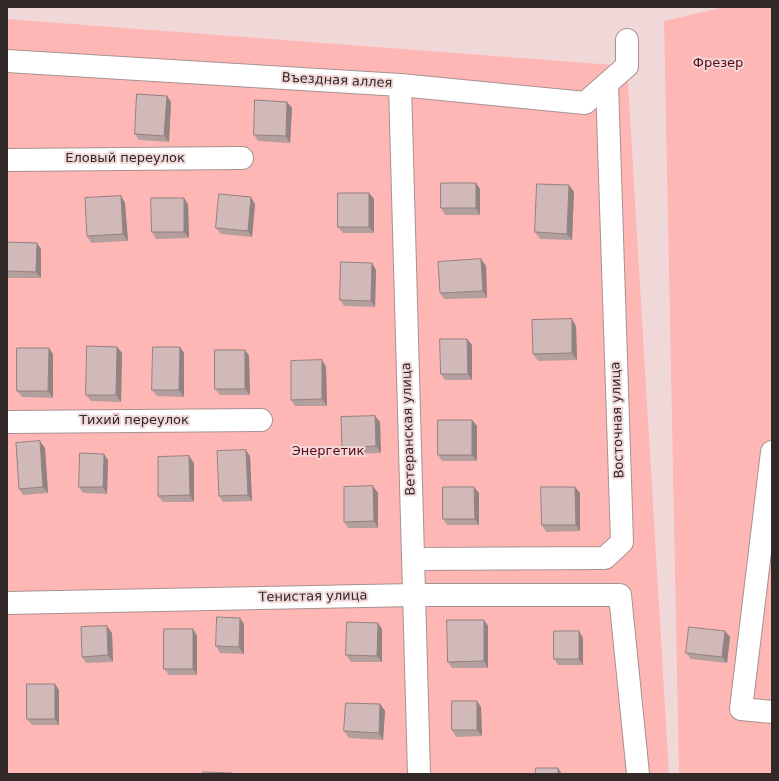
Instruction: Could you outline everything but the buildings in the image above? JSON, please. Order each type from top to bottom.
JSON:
[{"type":"street","name":"Въездная аллея","points":[[7,61],[400,84],[585,103],[627,66],[627,40]]},
{"type":"street","name":"Ветеранская улица","points":[[400,84],[419,774]]},
{"type":"street","name":"Восточная улица","points":[[413,559],[605,558],[622,542],[607,84]]},
{"type":"street","name":"Еловый переулок","points":[[7,160],[242,158]]},
{"type":"street","name":"Тихий переулок","points":[[7,422],[261,420]]},
{"type":"street","points":[[772,452],[741,709],[772,712]]},
{"type":"street","name":"Тенистая улица","points":[[7,603],[414,594],[620,594],[638,774]]},
{"type":"green space","name":"Фрезер","points":[[725,7],[772,7],[772,774],[679,774],[664,21]]},
{"type":"green space","name":"Энергетик","points":[[7,19],[627,66],[669,774],[7,774]]}]
